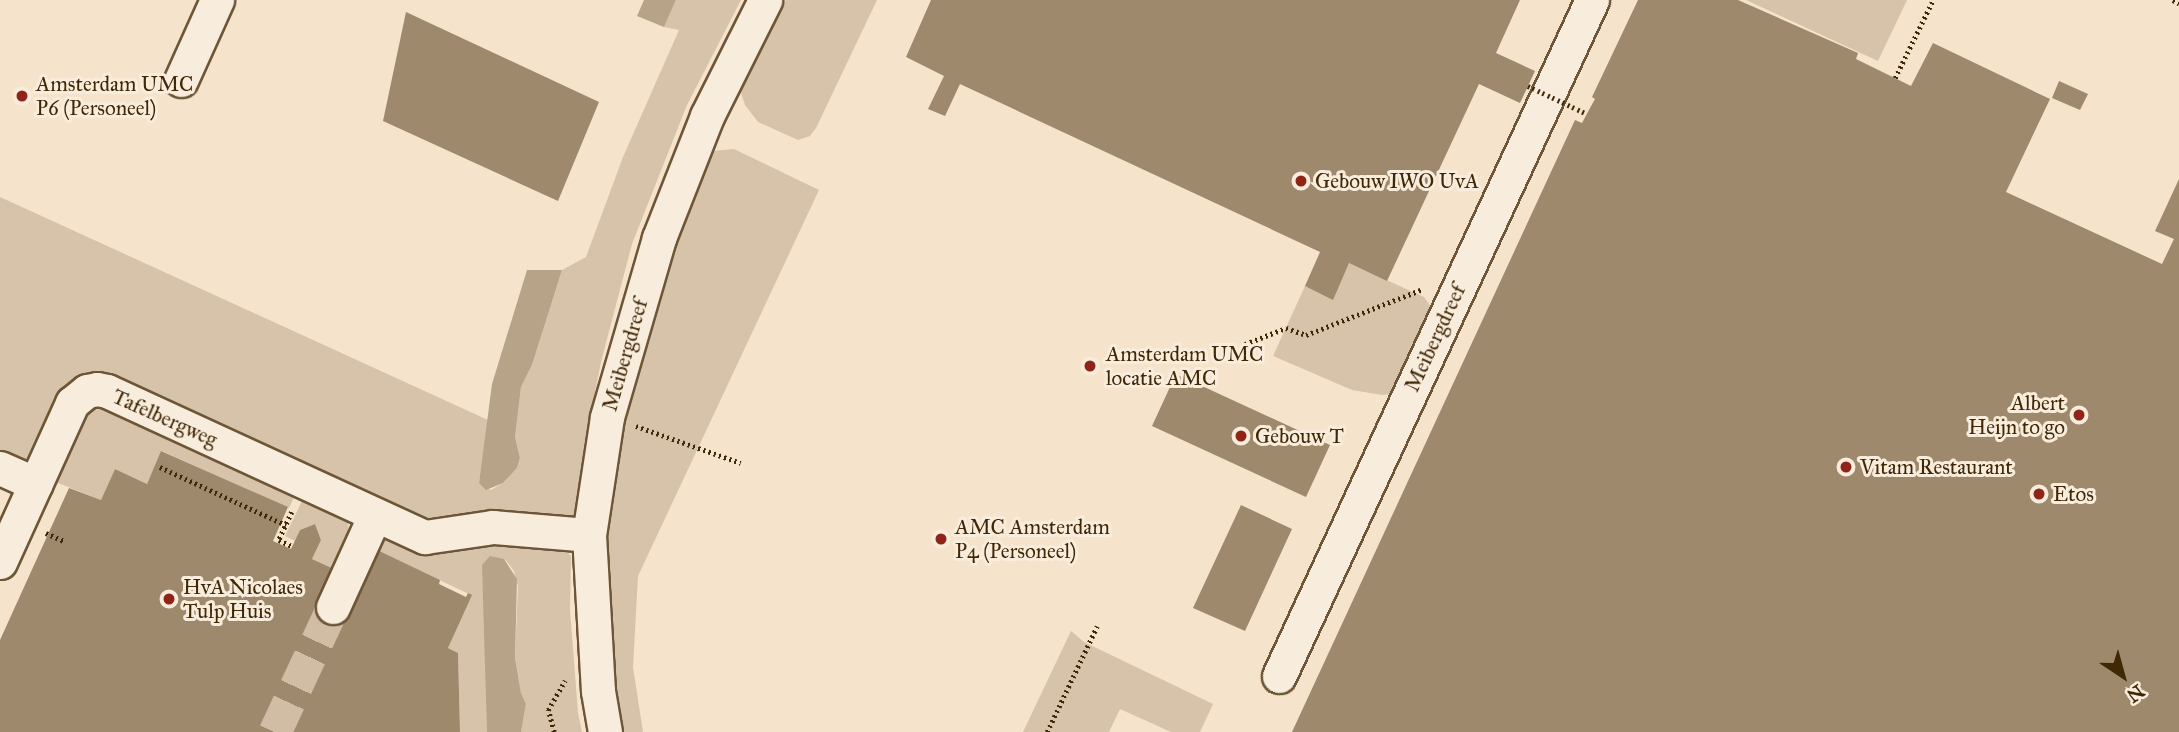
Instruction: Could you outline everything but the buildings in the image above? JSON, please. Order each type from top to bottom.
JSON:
[{"type":"street","points":[[181,80],[217,0]]},
{"type":"street","name":"Meibergdreef","points":[[605,732],[597,678],[589,535],[607,417],[659,238],[707,116],[765,0]]},
{"type":"street","name":"Meibergdreef","points":[[1279,676],[1592,0]]},
{"type":"street","name":"Tafelbergweg","points":[[36,484],[72,403],[87,391],[97,389],[107,391],[425,537],[493,527],[589,535]]},
{"type":"street","points":[[0,468],[36,484],[0,562]]},
{"type":"street","points":[[333,607],[375,515]]},
{"type":"path","points":[[1895,78],[1933,0]]},
{"type":"path","points":[[2173,0],[2179,3]]},
{"type":"path","points":[[1528,86],[1587,114]]},
{"type":"path","points":[[1245,344],[1286,328],[1306,335],[1464,276]]},
{"type":"path","points":[[607,417],[741,463]]},
{"type":"path","points":[[160,467],[286,525]]},
{"type":"path","points":[[292,546],[279,540],[306,482]]},
{"type":"path","points":[[1047,732],[1097,626]]},
{"type":"shaded area","points":[[644,0],[676,0],[664,27],[637,16]]},
{"type":"shaded area","points":[[676,0],[741,0],[687,105],[632,244],[601,362],[585,442],[575,517],[570,522],[422,521],[99,372],[78,374],[66,385],[35,453],[29,458],[22,460],[0,453],[0,197],[488,420],[479,483],[491,490],[503,483],[517,468],[520,458],[515,437],[521,387],[532,365],[562,270],[586,257],[623,157],[679,30],[664,27]]},
{"type":"shaded area","points":[[786,0],[877,0],[816,128],[810,136],[798,140],[758,122],[745,105],[738,83]]},
{"type":"shaded area","points":[[1746,0],[1907,0],[1878,61]]},
{"type":"shaded area","points":[[734,149],[819,190],[638,576],[633,667],[643,732],[618,732],[611,686],[606,536],[615,457],[671,244],[713,151]]},
{"type":"shaded area","points":[[1349,263],[1424,297],[1433,310],[1398,388],[1390,394],[1352,390],[1273,356],[1305,286]]},
{"type":"shaded area","points":[[527,270],[562,270],[532,365],[521,387],[515,437],[520,458],[517,468],[503,483],[486,490],[479,483],[492,384]]},
{"type":"shaded area","points":[[102,406],[296,493],[289,508],[162,451],[147,484],[115,469],[101,500],[53,481],[83,415]]},
{"type":"shaded area","points":[[304,497],[344,517],[348,522],[349,537],[334,569],[312,559],[321,540],[315,524],[300,530],[295,541],[285,536]]},
{"type":"shaded area","points":[[489,536],[556,540],[571,556],[570,609],[578,713],[582,732],[521,732],[526,704],[521,693],[515,658],[518,586],[514,571],[505,559],[485,591],[487,732],[460,732],[458,653],[448,648],[471,595],[376,550],[378,542],[388,538]]},
{"type":"shaded area","points":[[490,556],[504,559],[517,579],[515,658],[521,693],[526,704],[521,732],[487,732],[482,565]]},
{"type":"shaded area","points":[[1071,631],[1084,642],[1213,704],[1200,732],[1171,732],[1120,709],[1109,732],[1023,732]]},
{"type":"tunnel","points":[[275,732],[333,607]]},
{"type":"place","name":"Amsterdam UMC P6 (Personeel)","points":[[22,96]]},
{"type":"place","name":"Gebouw IWO UvA","points":[[1301,181]]},
{"type":"place","name":"Amsterdam UMC locatie AMC","points":[[1090,366]]},
{"type":"place","name":"Albert Heijn to go","points":[[2079,415]]},
{"type":"place","name":"Gebouw T","points":[[1241,436]]},
{"type":"place","name":"Vitam Restaurant","points":[[1846,467]]},
{"type":"place","name":"Etos","points":[[2039,494]]},
{"type":"place","name":"AMC Amsterdam P4 (Personeel)","points":[[941,539]]},
{"type":"place","name":"HvA Nicolaes Tulp Huis","points":[[169,599]]}]
